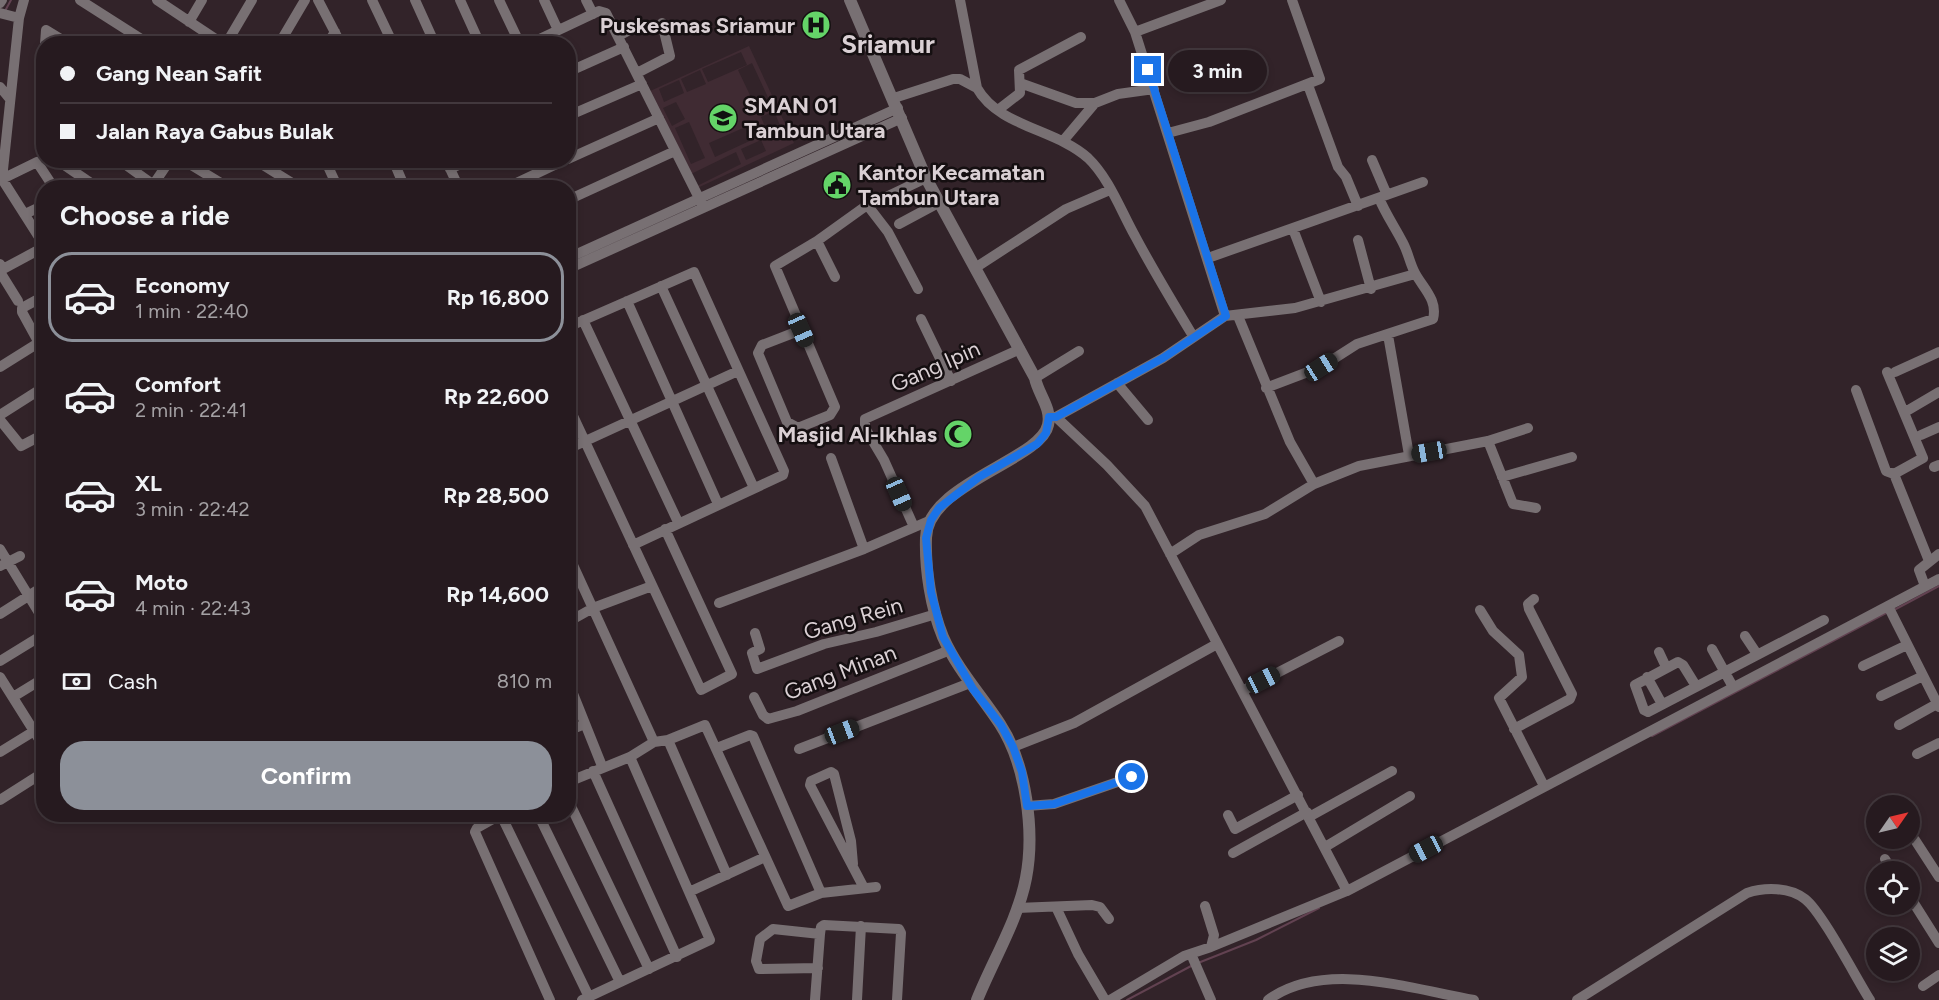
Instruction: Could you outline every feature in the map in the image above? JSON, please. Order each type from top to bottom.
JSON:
[{"type":"street","points":[[24,0],[18,18],[1,161],[1,179],[36,233]]},
{"type":"street","points":[[80,0],[136,36]]},
{"type":"street","points":[[157,0],[211,36]]},
{"type":"street","points":[[189,22],[202,0]]},
{"type":"street","points":[[229,36],[252,0]]},
{"type":"street","points":[[284,36],[305,0]]},
{"type":"street","points":[[318,0],[337,36]]},
{"type":"street","points":[[372,0],[389,36]]},
{"type":"street","points":[[415,0],[431,36]]},
{"type":"street","points":[[460,0],[476,36]]},
{"type":"street","points":[[499,0],[516,36]]},
{"type":"street","points":[[544,0],[558,30]]},
{"type":"street","points":[[586,0],[593,14]]},
{"type":"street","points":[[850,0],[926,178],[1020,348],[1052,417],[1107,465],[1144,506],[1244,690],[1347,891]]},
{"type":"street","points":[[960,0],[977,88],[983,98],[998,110],[1063,141],[1088,159],[1110,190],[1193,336]]},
{"type":"street","points":[[1119,0],[1136,33],[1226,316]]},
{"type":"street","points":[[1136,33],[1206,3],[1221,0]]},
{"type":"street","points":[[1168,133],[1209,122],[1308,85],[1321,76],[1292,0]]},
{"type":"street","points":[[546,36],[601,10],[606,13],[701,202]]},
{"type":"street","points":[[0,13],[18,18]]},
{"type":"street","points":[[637,73],[670,56],[662,23]]},
{"type":"street","points":[[618,36],[639,25]]},
{"type":"street","points":[[46,36],[46,30],[56,36]]},
{"type":"street","points":[[332,36],[335,32]]},
{"type":"street","points":[[998,110],[1020,93],[1017,72],[1021,68],[1081,37]]},
{"type":"street","points":[[576,68],[624,47]]},
{"type":"street","points":[[576,264],[596,251],[847,136],[953,79],[960,79],[977,88]]},
{"type":"street","points":[[1020,83],[1069,102],[1095,104]]},
{"type":"street","points":[[576,113],[642,84]]},
{"type":"street","points":[[1308,85],[1338,167],[1346,177],[1358,206]]},
{"type":"street","points":[[0,87],[10,99]]},
{"type":"street","points":[[1063,141],[1095,104],[1118,94],[1154,89]]},
{"type":"street","points":[[576,156],[659,118]]},
{"type":"street","points":[[576,196],[675,151]]},
{"type":"street","points":[[1266,388],[1321,367],[1357,344],[1433,319],[1434,309],[1426,288],[1415,274],[1403,242],[1388,221],[1372,160]]},
{"type":"street","points":[[1,179],[36,162]]},
{"type":"street","points":[[69,168],[86,180]]},
{"type":"street","points":[[130,168],[146,180]]},
{"type":"street","points":[[196,168],[216,180]]},
{"type":"street","points":[[268,168],[287,180]]},
{"type":"street","points":[[523,180],[550,168]]},
{"type":"street","points":[[801,330],[762,345],[758,353],[787,422],[798,428],[830,415],[835,407],[775,270],[776,265],[817,241],[868,206],[926,178]]},
{"type":"street","points":[[1208,258],[1423,182]]},
{"type":"street","points":[[975,268],[1066,209],[1110,190]]},
{"type":"street","points":[[899,224],[939,202]]},
{"type":"street","points":[[868,206],[888,232],[918,289]]},
{"type":"street","points":[[25,214],[36,209]]},
{"type":"street","points":[[1293,229],[1321,302]]},
{"type":"street","points":[[1358,240],[1371,289]]},
{"type":"street","points":[[817,241],[835,277]]},
{"type":"street","points":[[0,264],[3,269],[36,250]]},
{"type":"street","points":[[576,256],[596,251]]},
{"type":"street","points":[[0,272],[18,302]]},
{"type":"street","points":[[576,324],[694,272],[784,471],[783,475],[678,522],[633,545]]},
{"type":"street","points":[[977,1000],[1017,908],[1029,858],[1027,806],[1022,772],[1013,747],[1001,725],[970,683],[950,650],[936,614],[926,538],[931,520],[939,508],[961,490],[1037,444],[1046,433],[1052,417],[1117,384],[1226,316],[1321,302],[1371,289],[1415,274]]},
{"type":"street","points":[[661,286],[754,488]]},
{"type":"street","points":[[36,300],[22,308],[22,312],[36,333]]},
{"type":"street","points":[[627,301],[718,504]]},
{"type":"street","points":[[1238,316],[1290,442],[1314,483]]},
{"type":"street","points":[[921,319],[951,381]]},
{"type":"street","points":[[584,320],[629,421],[678,522]]},
{"type":"street","points":[[1388,335],[1409,455]]},
{"type":"street","points":[[2,362],[36,344]]},
{"type":"street","name":"Gang Ipin","points":[[914,527],[884,460],[865,428],[867,417],[1020,348]]},
{"type":"street","points":[[1035,378],[1079,351]]},
{"type":"street","points":[[1894,474],[1923,458],[1891,372],[1939,352]]},
{"type":"street","points":[[576,445],[738,372]]},
{"type":"street","points":[[1117,384],[1148,420]]},
{"type":"street","points":[[1856,390],[1886,471],[1894,474],[1929,561]]},
{"type":"street","points":[[0,415],[36,392]]},
{"type":"street","points":[[1905,412],[1939,392]]},
{"type":"street","points":[[0,420],[21,446],[36,440]]},
{"type":"street","points":[[576,421],[701,690],[732,675],[665,529]]},
{"type":"street","points":[[1921,435],[1939,427]]},
{"type":"street","points":[[1170,554],[1199,535],[1265,514],[1314,483],[1359,466],[1488,441],[1528,428]]},
{"type":"street","points":[[1488,441],[1514,505],[1536,508]]},
{"type":"street","points":[[1502,477],[1572,457]]},
{"type":"street","points":[[831,458],[864,549]]},
{"type":"street","points":[[719,603],[864,549],[931,520]]},
{"type":"street","points":[[0,549],[4,564],[36,608]]},
{"type":"street","points":[[1925,586],[1919,570],[1939,554]]},
{"type":"street","points":[[4,564],[20,556]]},
{"type":"street","points":[[576,571],[654,742]]},
{"type":"street","points":[[1110,1000],[1191,954],[1211,948],[1347,891],[1733,687],[1890,609],[1939,579]]},
{"type":"street","points":[[576,618],[593,608],[652,586]]},
{"type":"street","points":[[0,614],[36,591]]},
{"type":"street","points":[[1514,729],[1569,699],[1572,694],[1570,685],[1529,609],[1528,604],[1534,599]]},
{"type":"street","points":[[1890,609],[1938,706],[1899,725]]},
{"type":"street","points":[[1480,610],[1493,631],[1519,655],[1521,679],[1499,698],[1544,786]]},
{"type":"street","name":"Gang Rein","points":[[755,633],[760,649],[752,653],[757,669],[824,644],[876,632],[936,614]]},
{"type":"street","points":[[1696,686],[1681,663],[1675,662],[1635,685],[1644,711],[1647,712],[1758,654],[1784,635],[1824,620]]},
{"type":"street","points":[[1745,636],[1758,654]]},
{"type":"street","points":[[0,661],[36,639]]},
{"type":"street","points":[[1244,690],[1339,641]]},
{"type":"street","points":[[1013,747],[1074,723],[1217,644]]},
{"type":"street","points":[[1863,666],[1907,645]]},
{"type":"street","points":[[1712,649],[1733,687]]},
{"type":"street","name":"Gang Minan","points":[[754,697],[763,715],[768,719],[797,711],[950,650]]},
{"type":"street","points":[[1659,652],[1666,667]]},
{"type":"street","points":[[1881,696],[1923,676]]},
{"type":"street","points":[[0,677],[36,735]]},
{"type":"street","points":[[1647,677],[1662,704]]},
{"type":"street","points":[[13,697],[36,683]]},
{"type":"street","points":[[799,749],[970,683]]},
{"type":"street","points":[[576,701],[598,769],[676,957]]},
{"type":"street","points":[[576,728],[585,724]]},
{"type":"street","points":[[576,779],[630,758],[654,742],[668,740],[705,724],[788,906],[821,893],[876,887]]},
{"type":"street","points":[[0,752],[36,729]]},
{"type":"street","points":[[717,748],[750,735],[753,736],[821,893]]},
{"type":"street","points":[[668,740],[727,875]]},
{"type":"street","points":[[1917,754],[1939,743]]},
{"type":"street","points":[[504,822],[585,998],[710,940],[630,758]]},
{"type":"street","points":[[1233,853],[1392,771]]},
{"type":"street","points":[[853,864],[851,841],[834,774],[831,772],[811,781],[810,785],[864,888]]},
{"type":"street","points":[[0,800],[36,777]]},
{"type":"street","points":[[1027,806],[1054,804],[1132,777]]},
{"type":"street","points":[[1235,829],[1298,795]]},
{"type":"street","points":[[1325,847],[1410,796]]},
{"type":"street","points":[[1228,815],[1245,846]]},
{"type":"street","points":[[576,817],[649,969]]},
{"type":"street","points":[[490,822],[475,832],[550,1000]]},
{"type":"street","points":[[542,822],[620,982]]},
{"type":"street","points":[[1920,848],[1939,877]]},
{"type":"street","points":[[689,892],[765,857]]},
{"type":"street","points":[[1577,1000],[1747,893],[1768,888],[1794,894],[1811,905],[1870,1000]]},
{"type":"street","points":[[1017,908],[1096,905],[1109,919]]},
{"type":"street","points":[[1205,906],[1214,934],[1211,948]]},
{"type":"street","points":[[1056,908],[1078,954],[1105,1000]]},
{"type":"street","points":[[1920,913],[1939,943]]},
{"type":"street","points":[[815,1000],[820,934],[823,925],[861,926],[900,931],[897,1000]]},
{"type":"street","points":[[857,1000],[861,926]]},
{"type":"street","points":[[818,968],[759,969],[756,961],[760,939],[773,929],[820,934]]},
{"type":"street","points":[[1191,954],[1211,1000]]},
{"type":"street","points":[[1923,986],[1939,975]]},
{"type":"street","points":[[1268,1000],[1306,982],[1338,978],[1474,1000]]},
{"type":"shaded area","name":"SMAN 01 Tambun Utara","points":[[749,46],[794,143],[693,190],[648,92]],"holes":[[[741,52],[747,65],[708,82],[702,69]],[[752,63],[773,108],[759,114],[738,70]],[[700,70],[706,84],[687,92],[681,79]],[[679,80],[684,93],[664,102],[659,89]],[[676,102],[685,119],[672,126],[663,108]],[[774,111],[784,135],[771,141],[761,117]],[[689,122],[705,158],[691,164],[675,128]],[[750,125],[756,138],[715,157],[709,143]],[[761,140],[766,151],[746,160],[741,149]],[[736,152],[741,164],[697,186],[691,174]]]},
{"type":"waterway","points":[[5,11],[11,0]]},
{"type":"waterway","points":[[1894,610],[1939,586]]},
{"type":"waterway","points":[[1652,736],[1888,612]]},
{"type":"waterway","points":[[1198,963],[1256,940],[1319,908]]},
{"type":"waterway","points":[[1127,1000],[1193,965]]},
{"type":"place","name":"Puskesmas Sriamur","points":[[816,25]]},
{"type":"place","name":"SMAN 01 Tambun Utara","points":[[723,118]]},
{"type":"place","name":"Kantor Kecamatan Tambun Utara","points":[[837,185]]},
{"type":"place","name":"Masjid Al-Ikhlas","points":[[958,434]]},
{"type":"district","name":"Sriamur","points":[[888,44]]},
{"type":"route","points":[[1132,777],[1054,804],[1027,806],[1021,782],[1022,772],[1013,747],[1001,725],[973,689],[943,637],[931,592],[926,538],[931,520],[939,508],[979,477],[1037,444],[1046,433],[1049,417],[1056,417],[1163,358],[1226,316],[1148,70]]}]
